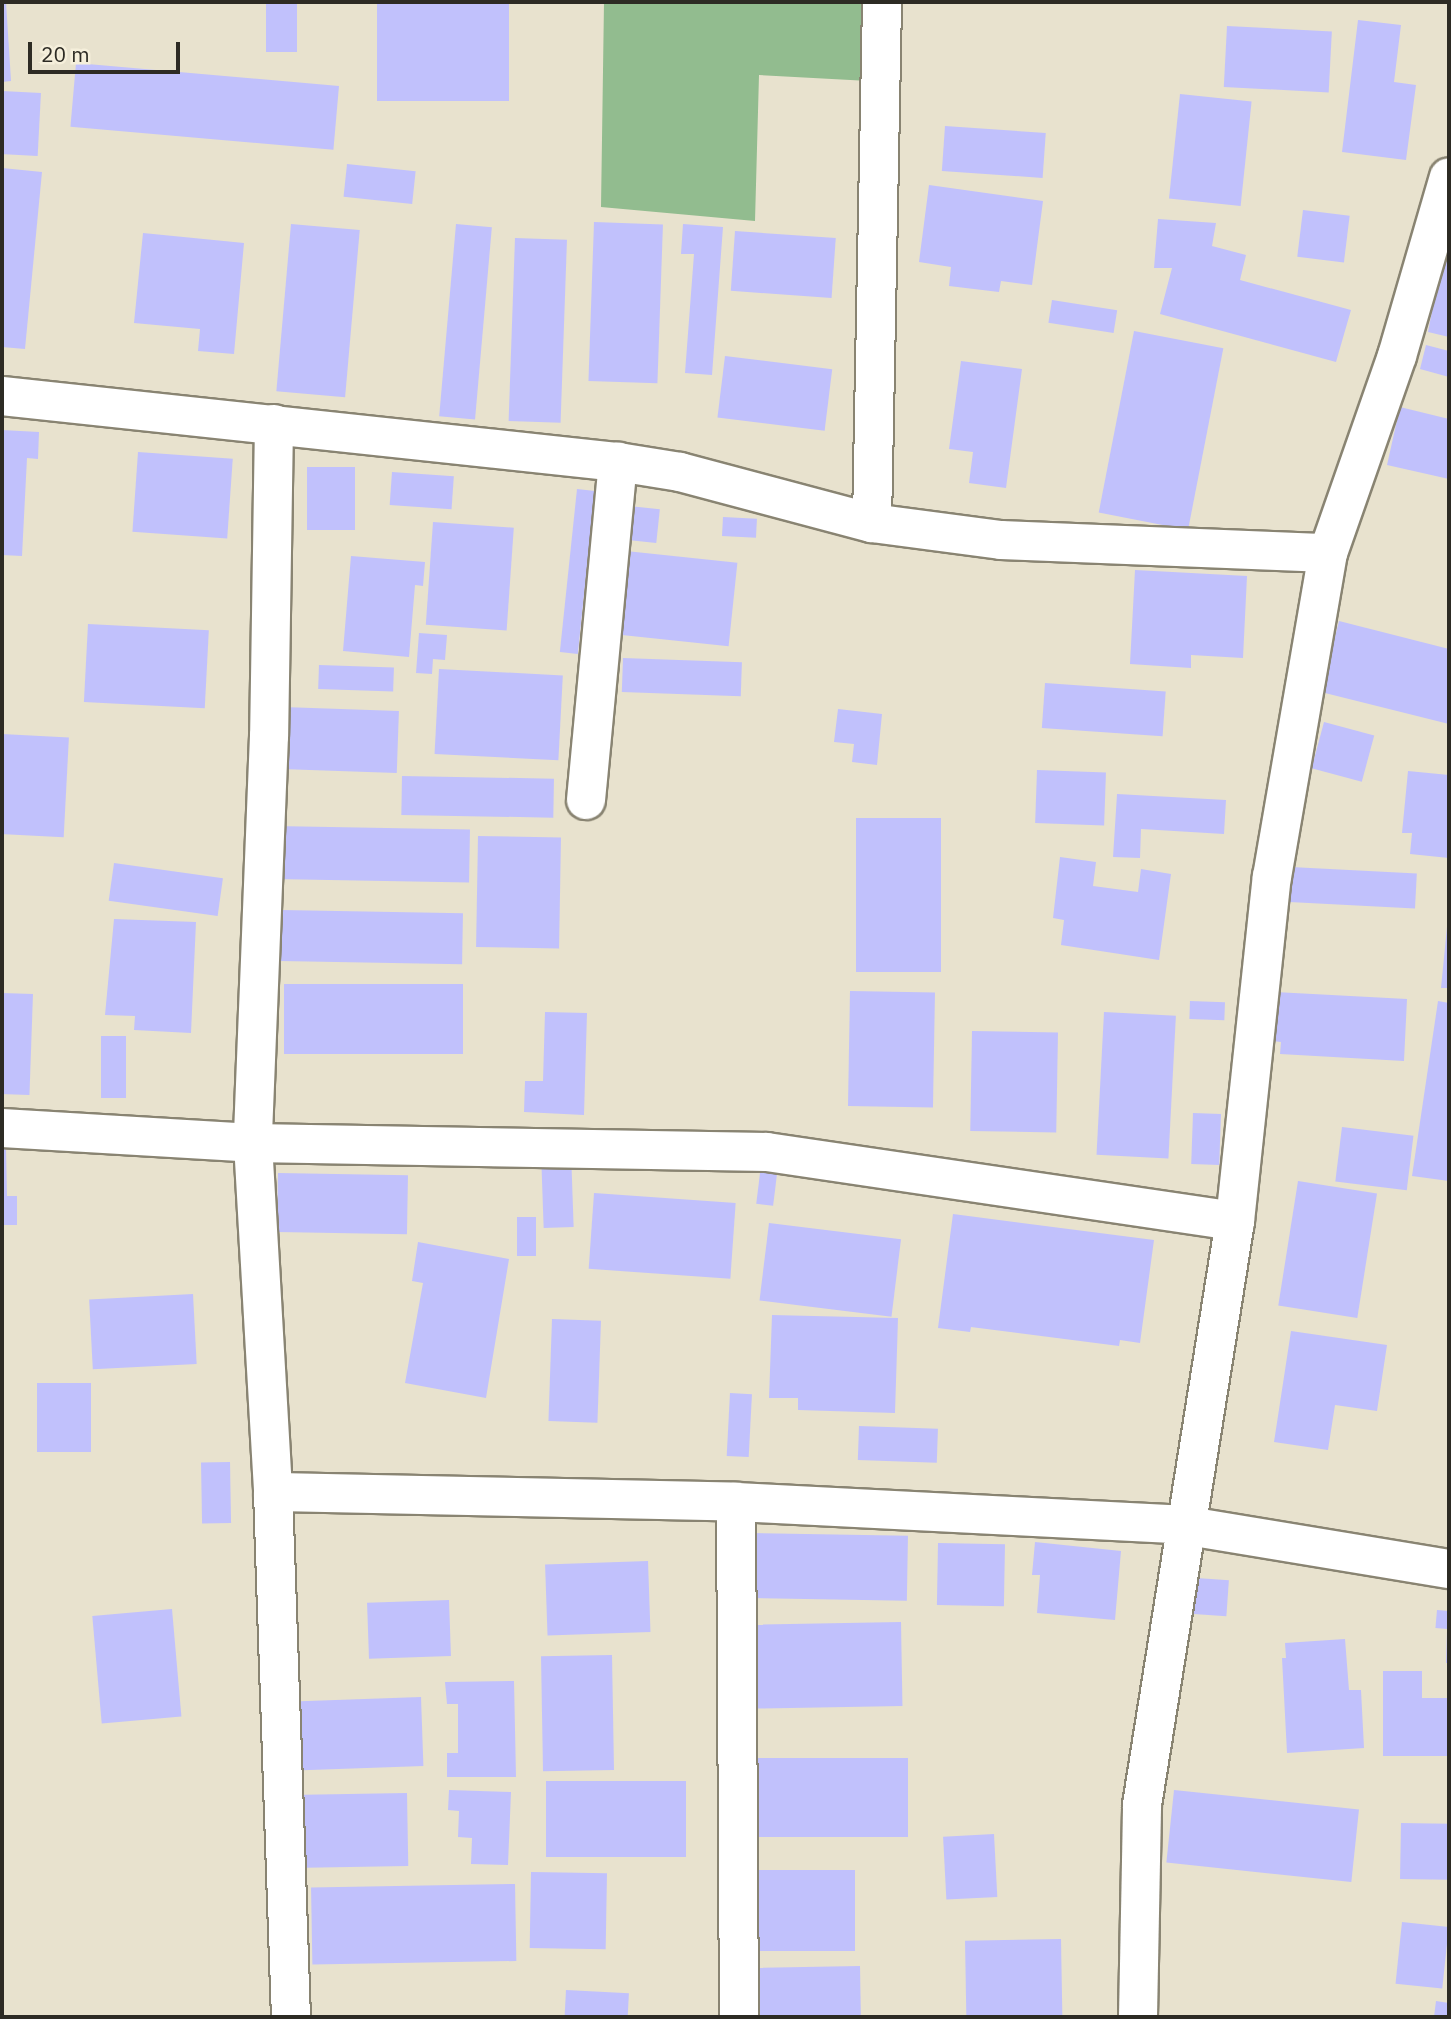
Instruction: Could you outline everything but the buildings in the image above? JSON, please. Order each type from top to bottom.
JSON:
[{"type":"street","points":[[872,523],[882,2]]},
{"type":"street","points":[[1138,2017],[1142,1805],[1183,1525],[1197,1480],[1235,1221],[1272,877],[1328,553],[1397,356],[1449,177]]},
{"type":"street","points":[[2,396],[618,462],[680,472],[872,523],[1001,540],[1328,553]]},
{"type":"street","points":[[274,424],[269,736],[253,1143],[274,1492],[291,2017]]},
{"type":"street","points":[[586,800],[618,462]]},
{"type":"street","points":[[2,1128],[253,1143],[767,1152],[1235,1221]]},
{"type":"street","points":[[274,1492],[736,1502],[1183,1525],[1449,1569]]},
{"type":"street","points":[[736,1502],[739,2017]]},
{"type":"green space","points":[[604,2],[870,2],[869,81],[759,75],[755,221],[601,207]]}]
